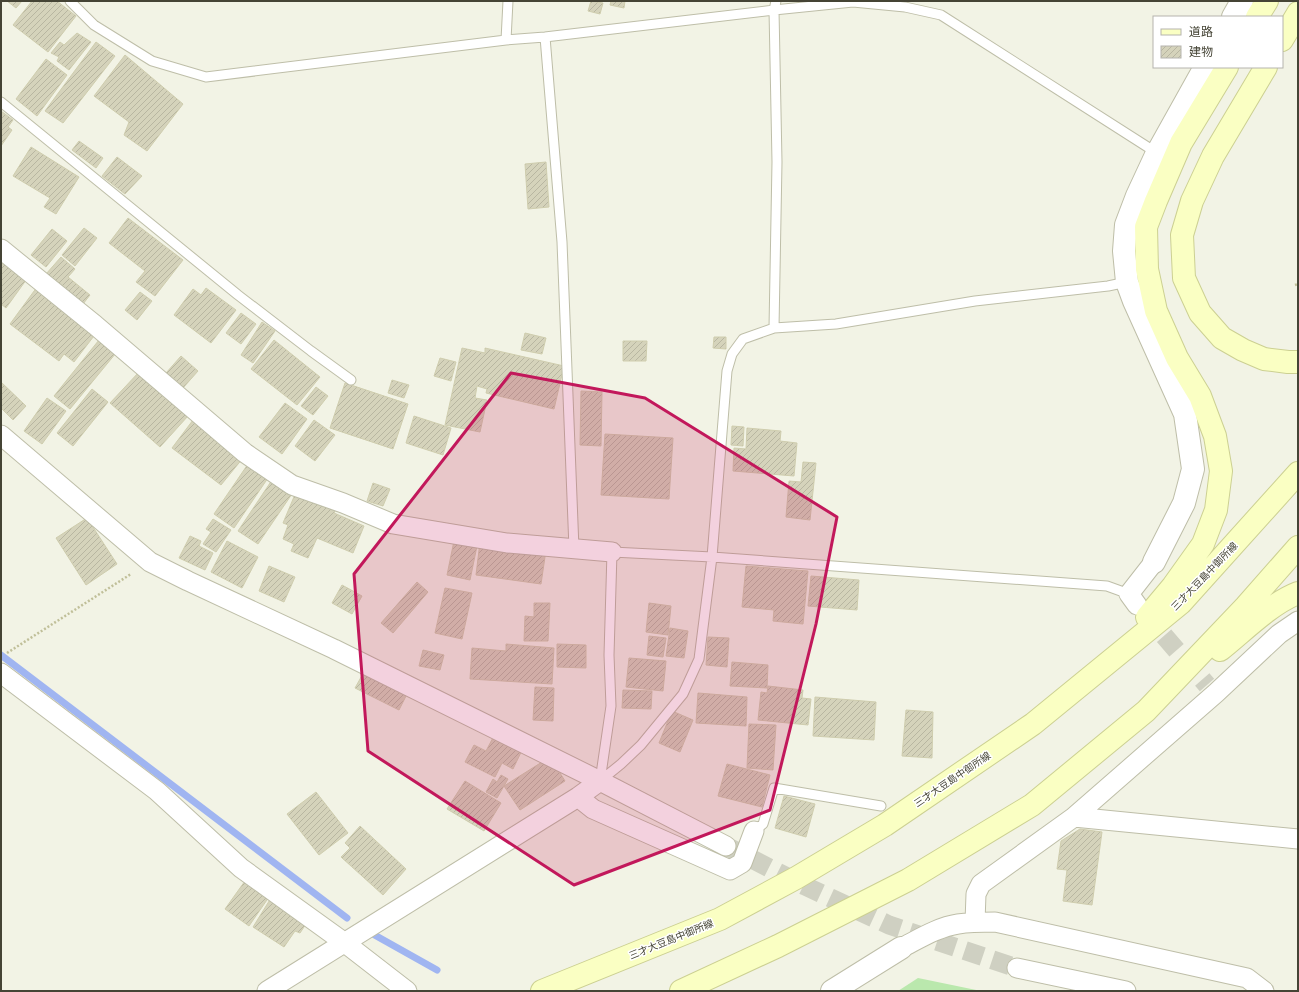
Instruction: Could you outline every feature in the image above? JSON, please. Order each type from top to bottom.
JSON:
[{"type":"main road","points":[[1258,16],[1267,1]]},
{"type":"main road","points":[[1283,38],[1298,13]]},
{"type":"main road","points":[[1113,658],[1173,586],[1203,544],[1216,510],[1221,471],[1215,436],[1200,396],[1177,358],[1156,311],[1147,269],[1146,227],[1181,143],[1226,68]]},
{"type":"main road","points":[[1265,68],[1213,156],[1192,201],[1182,235],[1184,278],[1200,313],[1222,338],[1243,350],[1264,359],[1298,362]]},
{"type":"main road","name":"三才大豆島中御所線","points":[[542,991],[720,919],[803,874],[885,825],[1033,724],[1181,602],[1298,473]]},
{"type":"main road","points":[[1146,711],[1246,606],[1298,547]]},
{"type":"main road","points":[[681,991],[778,946],[908,880],[1032,805],[1265,613],[1298,593]]},
{"type":"street","points":[[1234,16],[1242,1]]},
{"type":"street","points":[[1133,600],[1184,503],[1193,469],[1185,414],[1134,301],[1127,282],[1124,251],[1126,225],[1137,196],[1157,153],[1204,68]]},
{"type":"street","points":[[1,249],[95,325],[245,453],[292,485],[343,503],[393,524],[507,543],[612,552]]},
{"type":"street","points":[[1,435],[150,562],[334,649],[600,781],[726,846]]},
{"type":"street","points":[[975,922],[976,894],[981,884],[1074,817],[1211,689],[1279,634],[1298,621]]},
{"type":"street","points":[[1,673],[157,791],[241,868],[345,943],[407,991]]},
{"type":"street","points":[[267,991],[578,797],[600,781]]},
{"type":"street","points":[[578,797],[593,809],[730,870],[742,863],[754,831]]},
{"type":"street","points":[[1074,817],[1298,839]]},
{"type":"street","points":[[832,991],[901,948],[941,929],[957,924],[995,922],[1246,978],[1264,991]]},
{"type":"street","points":[[1017,968],[1126,991]]},
{"type":"lane","points":[[70,1],[94,25],[152,61],[206,77],[506,40],[545,37],[775,5],[853,2],[905,7],[941,15],[1157,153]]},
{"type":"lane","points":[[506,40],[508,1]]},
{"type":"lane","points":[[774,328],[777,162],[775,5]]},
{"type":"lane","points":[[545,37],[562,242],[574,549]]},
{"type":"lane","points":[[1,102],[238,295],[351,380]]},
{"type":"lane","points":[[600,781],[641,745],[683,694],[699,660],[712,557],[727,371],[732,354],[743,339],[774,328],[836,324],[975,301],[1108,286],[1127,282]]},
{"type":"lane","points":[[600,781],[611,706],[609,655],[612,552],[712,557],[1107,586],[1133,600]]},
{"type":"lane","points":[[754,831],[763,824],[774,788],[881,806]]},
{"type":"path","points":[[10,650],[150,562]]},
{"type":"highlighted area","points":[[511,373],[645,398],[837,517],[816,624],[770,810],[574,885],[368,751],[354,574]]},
{"type":"green space","points":[[918,978],[981,991],[898,991]]},
{"type":"building","points":[[7,1],[22,1],[16,8]]},
{"type":"building","points":[[32,1],[57,1],[76,16],[48,52],[13,25]]},
{"type":"building","points":[[591,1],[603,3],[600,14],[588,11]]},
{"type":"building","points":[[611,1],[625,1],[624,8],[610,5]]},
{"type":"building","points":[[77,33],[91,42],[69,70],[57,61],[59,57],[51,53],[60,42],[64,45]]},
{"type":"building","points":[[96,42],[115,56],[63,123],[45,111]]},
{"type":"building","points":[[125,55],[183,104],[147,151],[124,135],[129,122],[94,96]]},
{"type":"building","points":[[46,59],[67,75],[37,116],[16,99]]},
{"type":"building","points":[[1,111],[13,120],[8,127],[12,130],[1,146]]},
{"type":"building","points":[[79,141],[103,158],[96,168],[72,150]]},
{"type":"building","points":[[31,147],[79,177],[56,214],[44,207],[50,198],[13,176]]},
{"type":"building","points":[[117,157],[142,176],[125,194],[102,176]]},
{"type":"building","points":[[546,162],[549,207],[528,209],[525,164]]},
{"type":"building","points":[[128,218],[183,260],[155,296],[136,282],[145,271],[109,243]]},
{"type":"building","points":[[84,228],[97,238],[75,266],[62,255]]},
{"type":"building","points":[[52,229],[67,241],[46,267],[31,255]]},
{"type":"building","points":[[1,256],[29,276],[6,308],[1,304]]},
{"type":"building","points":[[61,257],[75,269],[68,277],[90,295],[83,304],[46,274]]},
{"type":"building","points":[[37,287],[97,332],[74,362],[64,354],[59,361],[10,324]]},
{"type":"building","points":[[206,288],[236,310],[211,343],[174,315],[193,289],[201,295]]},
{"type":"building","points":[[140,292],[152,301],[137,320],[125,310]]},
{"type":"building","points":[[241,313],[256,324],[241,344],[226,333]]},
{"type":"building","points":[[262,322],[275,331],[253,363],[241,355]]},
{"type":"building","points":[[525,333],[546,338],[542,354],[521,350]]},
{"type":"building","points":[[714,337],[726,337],[726,349],[713,348]]},
{"type":"building","points":[[99,340],[116,353],[70,409],[54,396]]},
{"type":"building","points":[[274,340],[320,377],[297,405],[251,369]]},
{"type":"building","points":[[623,341],[647,341],[646,361],[623,361]]},
{"type":"building","points":[[462,348],[485,353],[485,348],[564,366],[554,409],[486,393],[487,389],[477,386],[475,398],[487,400],[480,432],[445,425]]},
{"type":"building","points":[[181,356],[198,371],[183,388],[166,373]]},
{"type":"building","points":[[440,358],[456,362],[451,381],[434,376]]},
{"type":"building","points":[[139,372],[188,416],[160,447],[110,403]]},
{"type":"building","points":[[392,380],[409,385],[404,398],[388,393]]},
{"type":"building","points":[[1,382],[26,406],[13,420],[1,408]]},
{"type":"building","points":[[345,383],[408,404],[393,449],[330,428]]},
{"type":"building","points":[[316,387],[328,396],[313,415],[301,406]]},
{"type":"building","points":[[92,389],[108,402],[73,446],[57,433]]},
{"type":"building","points":[[581,391],[602,392],[601,446],[580,445]]},
{"type":"building","points":[[47,398],[66,411],[42,444],[24,431]]},
{"type":"building","points":[[285,403],[307,419],[282,454],[259,437]]},
{"type":"building","points":[[414,416],[451,428],[443,455],[406,443]]},
{"type":"building","points":[[193,420],[243,458],[221,485],[172,448]]},
{"type":"building","points":[[314,420],[335,435],[315,461],[295,446]]},
{"type":"building","points":[[732,426],[744,427],[743,446],[731,445]]},
{"type":"building","points":[[747,428],[781,431],[780,441],[797,443],[794,476],[733,471],[734,448],[746,449]]},
{"type":"building","points":[[605,434],[673,438],[669,499],[601,495]]},
{"type":"building","points":[[803,462],[816,463],[810,520],[786,517],[789,481],[801,482]]},
{"type":"building","points":[[248,464],[268,478],[234,528],[214,514]]},
{"type":"building","points":[[274,477],[294,491],[258,544],[238,531]]},
{"type":"building","points":[[373,483],[390,489],[383,506],[367,501]]},
{"type":"building","points":[[296,492],[336,509],[334,513],[364,526],[353,553],[317,538],[308,558],[291,551],[294,544],[283,539],[288,525],[283,523]]},
{"type":"building","points":[[87,518],[117,564],[86,585],[56,538]]},
{"type":"building","points":[[213,519],[231,530],[216,552],[203,544],[211,532],[206,529]]},
{"type":"building","points":[[190,536],[201,541],[199,546],[213,553],[205,570],[179,558]]},
{"type":"building","points":[[455,536],[478,541],[470,580],[447,575]]},
{"type":"building","points":[[227,541],[258,557],[242,588],[211,572]]},
{"type":"building","points":[[480,542],[546,550],[541,584],[476,575]]},
{"type":"building","points":[[269,566],[295,577],[284,602],[259,591]]},
{"type":"building","points":[[746,566],[808,571],[803,624],[773,621],[774,610],[742,607]]},
{"type":"building","points":[[811,576],[859,580],[857,610],[808,606]]},
{"type":"building","points":[[417,582],[428,592],[393,633],[381,623]]},
{"type":"building","points":[[342,585],[362,596],[352,614],[332,603]]},
{"type":"building","points":[[445,588],[472,593],[462,639],[435,633]]},
{"type":"building","points":[[534,603],[550,603],[548,641],[524,641],[525,616],[534,617]]},
{"type":"building","points":[[649,603],[671,606],[668,635],[646,632]]},
{"type":"building","points":[[670,628],[688,631],[684,658],[666,656]]},
{"type":"building","points":[[649,636],[666,638],[663,657],[647,655]]},
{"type":"building","points":[[708,637],[729,638],[727,667],[706,665]]},
{"type":"building","points":[[506,644],[554,648],[552,684],[470,679],[472,648],[506,651]]},
{"type":"building","points":[[557,644],[586,645],[586,668],[557,667]]},
{"type":"building","points":[[423,650],[444,655],[440,670],[419,666]]},
{"type":"building","points":[[629,658],[666,661],[663,691],[626,687]]},
{"type":"building","points":[[732,662],[768,665],[767,688],[730,686]]},
{"type":"building","points":[[365,670],[408,692],[399,710],[355,688]]},
{"type":"building","points":[[768,686],[803,690],[802,698],[811,699],[808,725],[758,720],[761,692],[767,693]]},
{"type":"building","points":[[535,687],[554,688],[553,721],[533,720]]},
{"type":"building","points":[[623,690],[652,691],[651,709],[622,708]]},
{"type":"building","points":[[698,693],[747,697],[746,726],[696,723]]},
{"type":"building","points":[[815,697],[876,702],[874,740],[813,736]]},
{"type":"building","points":[[906,710],[933,712],[932,758],[902,756]]},
{"type":"building","points":[[672,711],[693,720],[680,752],[659,743]]},
{"type":"building","points":[[749,724],[776,725],[773,770],[747,768]]},
{"type":"building","points":[[497,730],[525,744],[513,769],[502,763],[495,777],[465,762],[474,745],[486,751]]},
{"type":"building","points":[[550,757],[565,781],[520,810],[504,786]]},
{"type":"building","points":[[727,764],[770,775],[762,807],[718,796]]},
{"type":"building","points":[[501,775],[508,779],[497,798],[486,792],[493,779],[497,782]]},
{"type":"building","points":[[465,781],[501,803],[484,831],[447,809]]},
{"type":"building","points":[[316,792],[348,833],[319,855],[287,814]]},
{"type":"building","points":[[784,796],[815,804],[806,837],[775,828]]},
{"type":"building","points":[[360,826],[406,869],[383,895],[341,857],[350,848],[345,843]]},
{"type":"building","points":[[1080,829],[1102,832],[1092,905],[1063,901],[1067,870],[1057,869],[1061,841]]},
{"type":"building","points":[[245,881],[269,897],[249,926],[225,909]]},
{"type":"building","points":[[271,898],[308,921],[300,933],[295,931],[284,947],[253,927]]},
{"type":"waterway","points":[[1,655],[347,918]]},
{"type":"waterway","points":[[371,933],[437,970]]},
{"type":"tunnel","points":[[1145,614],[1207,685]]},
{"type":"tunnel","points":[[726,846],[805,886],[889,925],[1017,968]]}]
